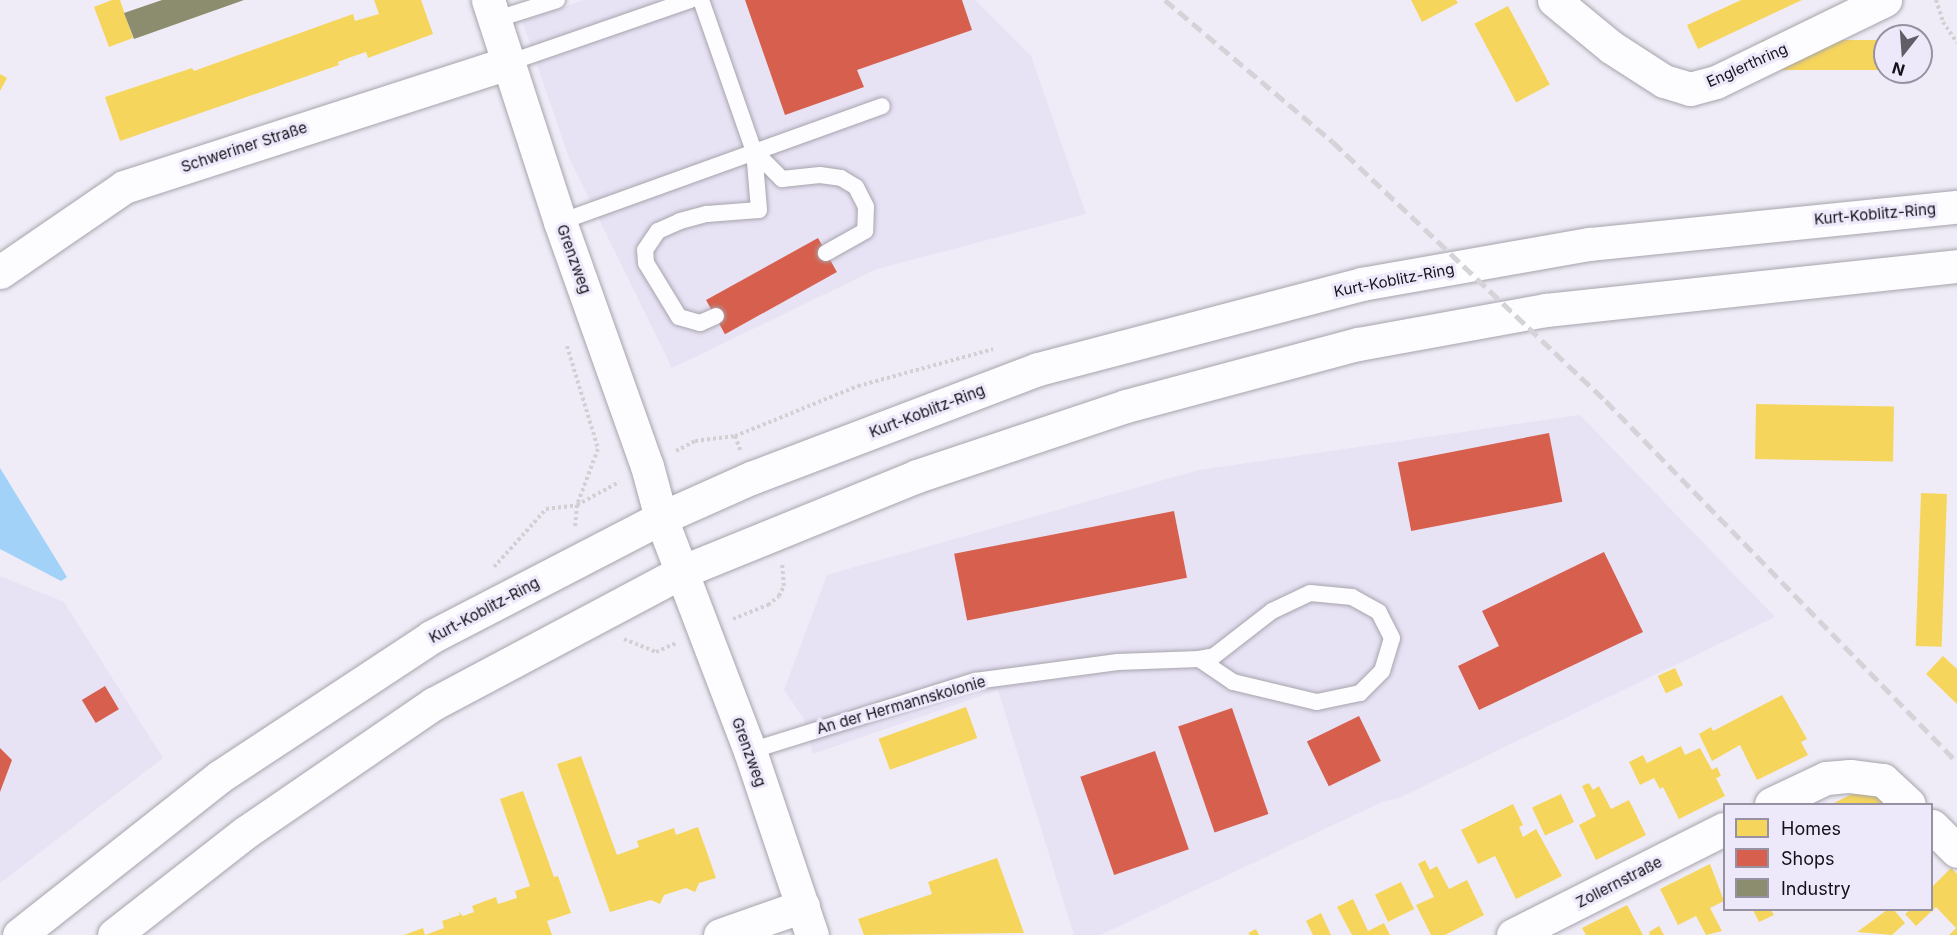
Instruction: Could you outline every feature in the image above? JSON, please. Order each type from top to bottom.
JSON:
[{"type":"main road","name":"Englerthring","points":[[1554,0],[1611,47],[1664,81],[1690,89],[1716,82],[1885,0]]},
{"type":"main road","name":"Grenzweg","points":[[491,10],[560,222],[647,466],[661,518],[750,751],[808,920]]},
{"type":"main road","name":"Schweriner Straße","points":[[0,272],[124,187],[508,63]]},
{"type":"main road","name":"Kurt-Koblitz-Ring","points":[[19,935],[219,777],[431,638],[661,518],[751,478],[1038,369],[1362,284],[1590,244],[1957,207]]},
{"type":"main road","points":[[114,935],[246,832],[433,704],[681,572],[928,472],[1126,406],[1358,344],[1546,310],[1957,266]]},
{"type":"main road","points":[[1773,803],[1826,778],[1850,776],[1883,780],[1908,803]]},
{"type":"main road","points":[[1933,827],[1957,851]]},
{"type":"main road","name":"Zollernstraße","points":[[1513,935],[1723,830]]},
{"type":"main road","points":[[720,935],[808,920]]},
{"type":"lane","points":[[491,10],[556,0]]},
{"type":"lane","points":[[508,63],[690,0]]},
{"type":"lane","points":[[701,0],[754,151],[759,210],[707,214],[680,222],[657,231],[645,250],[646,264],[679,317],[700,323],[716,316]]},
{"type":"lane","points":[[560,222],[882,106]]},
{"type":"lane","points":[[754,151],[782,179],[820,175],[841,178],[856,187],[866,207],[865,231],[826,253]]},
{"type":"lane","name":"An der Hermannskolonie","points":[[750,751],[975,681],[1118,662],[1199,659],[1214,656],[1272,611],[1310,592],[1352,597],[1379,612],[1392,638],[1382,671],[1360,693],[1317,702],[1233,682],[1199,659]]},
{"type":"path","points":[[1936,0],[1942,22],[1957,43]]},
{"type":"path","points":[[577,505],[695,441],[735,436]]},
{"type":"shaded area","points":[[584,0],[975,0],[1031,56],[1086,214],[877,269],[672,368],[569,158],[522,21]]},
{"type":"shaded area","points":[[1580,415],[1775,617],[1399,798],[1382,802],[1100,935],[1074,935],[998,690],[813,754],[804,719],[784,690],[827,575],[1199,470]]},
{"type":"shaded area","points":[[0,576],[64,602],[163,758],[0,883]]},
{"type":"water","points":[[0,468],[67,577],[61,581],[0,549]]},
{"type":"building: Homes","points":[[112,0],[120,0],[133,38],[109,47],[94,7]]},
{"type":"building: Homes","points":[[374,0],[421,0],[433,34],[368,58],[366,52],[351,57],[338,62],[339,65],[120,141],[105,97],[192,68],[194,71],[353,14],[355,21],[379,14]]},
{"type":"building: Homes","points":[[1411,0],[1456,0],[1458,3],[1422,22]]},
{"type":"building: Homes","points":[[1741,0],[1802,0],[1698,49],[1687,25]]},
{"type":"building: Homes","points":[[1508,6],[1550,85],[1516,102],[1474,24]]},
{"type":"building: Homes","points":[[1762,40],[1873,40],[1873,70],[1762,70]]},
{"type":"building: Homes","points":[[0,74],[7,78],[0,91]]},
{"type":"building: Homes","points":[[1756,404],[1894,406],[1893,461],[1755,459]]},
{"type":"building: Homes","points":[[1921,493],[1947,494],[1942,647],[1916,646]]},
{"type":"building: Homes","points":[[1943,656],[1957,669],[1957,704],[1926,674]]},
{"type":"building: Homes","points":[[1675,668],[1683,685],[1666,693],[1658,676]]},
{"type":"building: Homes","points":[[1782,695],[1807,739],[1801,742],[1808,755],[1757,780],[1740,745],[1712,761],[1699,734],[1711,727],[1713,731]]},
{"type":"building: Homes","points":[[966,707],[977,738],[890,770],[879,739]]},
{"type":"building: Homes","points":[[1681,746],[1685,755],[1700,748],[1712,770],[1717,767],[1721,776],[1716,778],[1725,796],[1679,819],[1663,787],[1660,789],[1654,778],[1640,785],[1629,762],[1643,755],[1647,763]]},
{"type":"building: Homes","points":[[581,756],[617,855],[639,847],[637,841],[674,828],[676,835],[698,827],[716,878],[699,883],[695,892],[686,888],[664,895],[660,904],[651,900],[610,912],[557,764]]},
{"type":"building: Homes","points":[[1589,783],[1593,790],[1599,786],[1611,809],[1629,800],[1646,835],[1596,860],[1579,825],[1596,816],[1582,786]]},
{"type":"building: Homes","points":[[1872,784],[1882,803],[1834,803]]},
{"type":"building: Homes","points":[[523,791],[554,877],[558,876],[571,913],[547,921],[552,935],[425,935],[444,928],[442,921],[460,915],[458,911],[463,916],[474,912],[472,906],[496,897],[498,904],[517,898],[515,891],[530,886],[500,799]]},
{"type":"building: Homes","points":[[1561,794],[1574,822],[1545,836],[1532,808]]},
{"type":"building: Homes","points":[[1513,804],[1523,825],[1519,827],[1523,837],[1536,829],[1562,876],[1516,899],[1495,856],[1478,864],[1461,830]]},
{"type":"building: Homes","points":[[997,858],[1024,933],[864,935],[858,919],[932,894],[928,882]]},
{"type":"building: Homes","points":[[1425,860],[1430,870],[1437,866],[1449,889],[1467,880],[1484,915],[1445,935],[1431,935],[1416,905],[1434,897],[1418,864]]},
{"type":"building: Homes","points":[[1710,864],[1723,902],[1710,908],[1722,931],[1706,935],[1696,916],[1678,925],[1660,889]]},
{"type":"building: Homes","points":[[1951,868],[1957,874],[1957,935],[1949,935],[1956,928],[1936,907],[1933,910],[1933,886]]},
{"type":"building: Homes","points":[[1401,882],[1414,909],[1388,922],[1375,895]]},
{"type":"building: Homes","points":[[1353,899],[1368,931],[1384,923],[1390,935],[1352,935],[1337,907]]},
{"type":"building: Homes","points":[[1627,905],[1643,935],[1586,935],[1582,928]]},
{"type":"building: Homes","points":[[1754,911],[1772,911],[1774,915],[1759,922]]},
{"type":"building: Homes","points":[[1886,911],[1895,911],[1905,923],[1892,935],[1857,932]]},
{"type":"building: Homes","points":[[1909,911],[1932,911],[1916,926],[1905,914]]},
{"type":"building: Homes","points":[[1321,913],[1331,935],[1313,935],[1306,921]]},
{"type":"building: Homes","points":[[1659,926],[1664,935],[1650,935],[1649,932]]},
{"type":"building: Homes","points":[[423,928],[425,935],[404,935]]},
{"type":"building: Homes","points":[[1256,929],[1259,935],[1248,933]]},
{"type":"building: Shops","points":[[745,0],[962,0],[972,30],[857,70],[864,87],[785,115]]},
{"type":"building: Shops","points":[[818,238],[837,272],[725,334],[706,300]]},
{"type":"building: Shops","points":[[1549,433],[1562,502],[1411,531],[1398,462]]},
{"type":"building: Shops","points":[[1174,511],[1187,578],[967,620],[954,554]]},
{"type":"building: Shops","points":[[1604,552],[1643,632],[1479,710],[1458,666],[1499,646],[1482,611]]},
{"type":"building: Shops","points":[[105,686],[119,709],[96,723],[82,700]]},
{"type":"building: Shops","points":[[1232,708],[1268,814],[1215,832],[1178,727]]},
{"type":"building: Shops","points":[[1359,716],[1381,761],[1329,786],[1307,741]]},
{"type":"building: Shops","points":[[0,748],[12,760],[0,792]]},
{"type":"building: Shops","points":[[1155,751],[1189,849],[1114,875],[1080,777]]},
{"type":"building: Industry","points":[[162,0],[244,0],[134,39],[124,13]]},
{"type":"railway","points":[[1165,0],[1333,142],[1606,401],[1957,762]]}]
